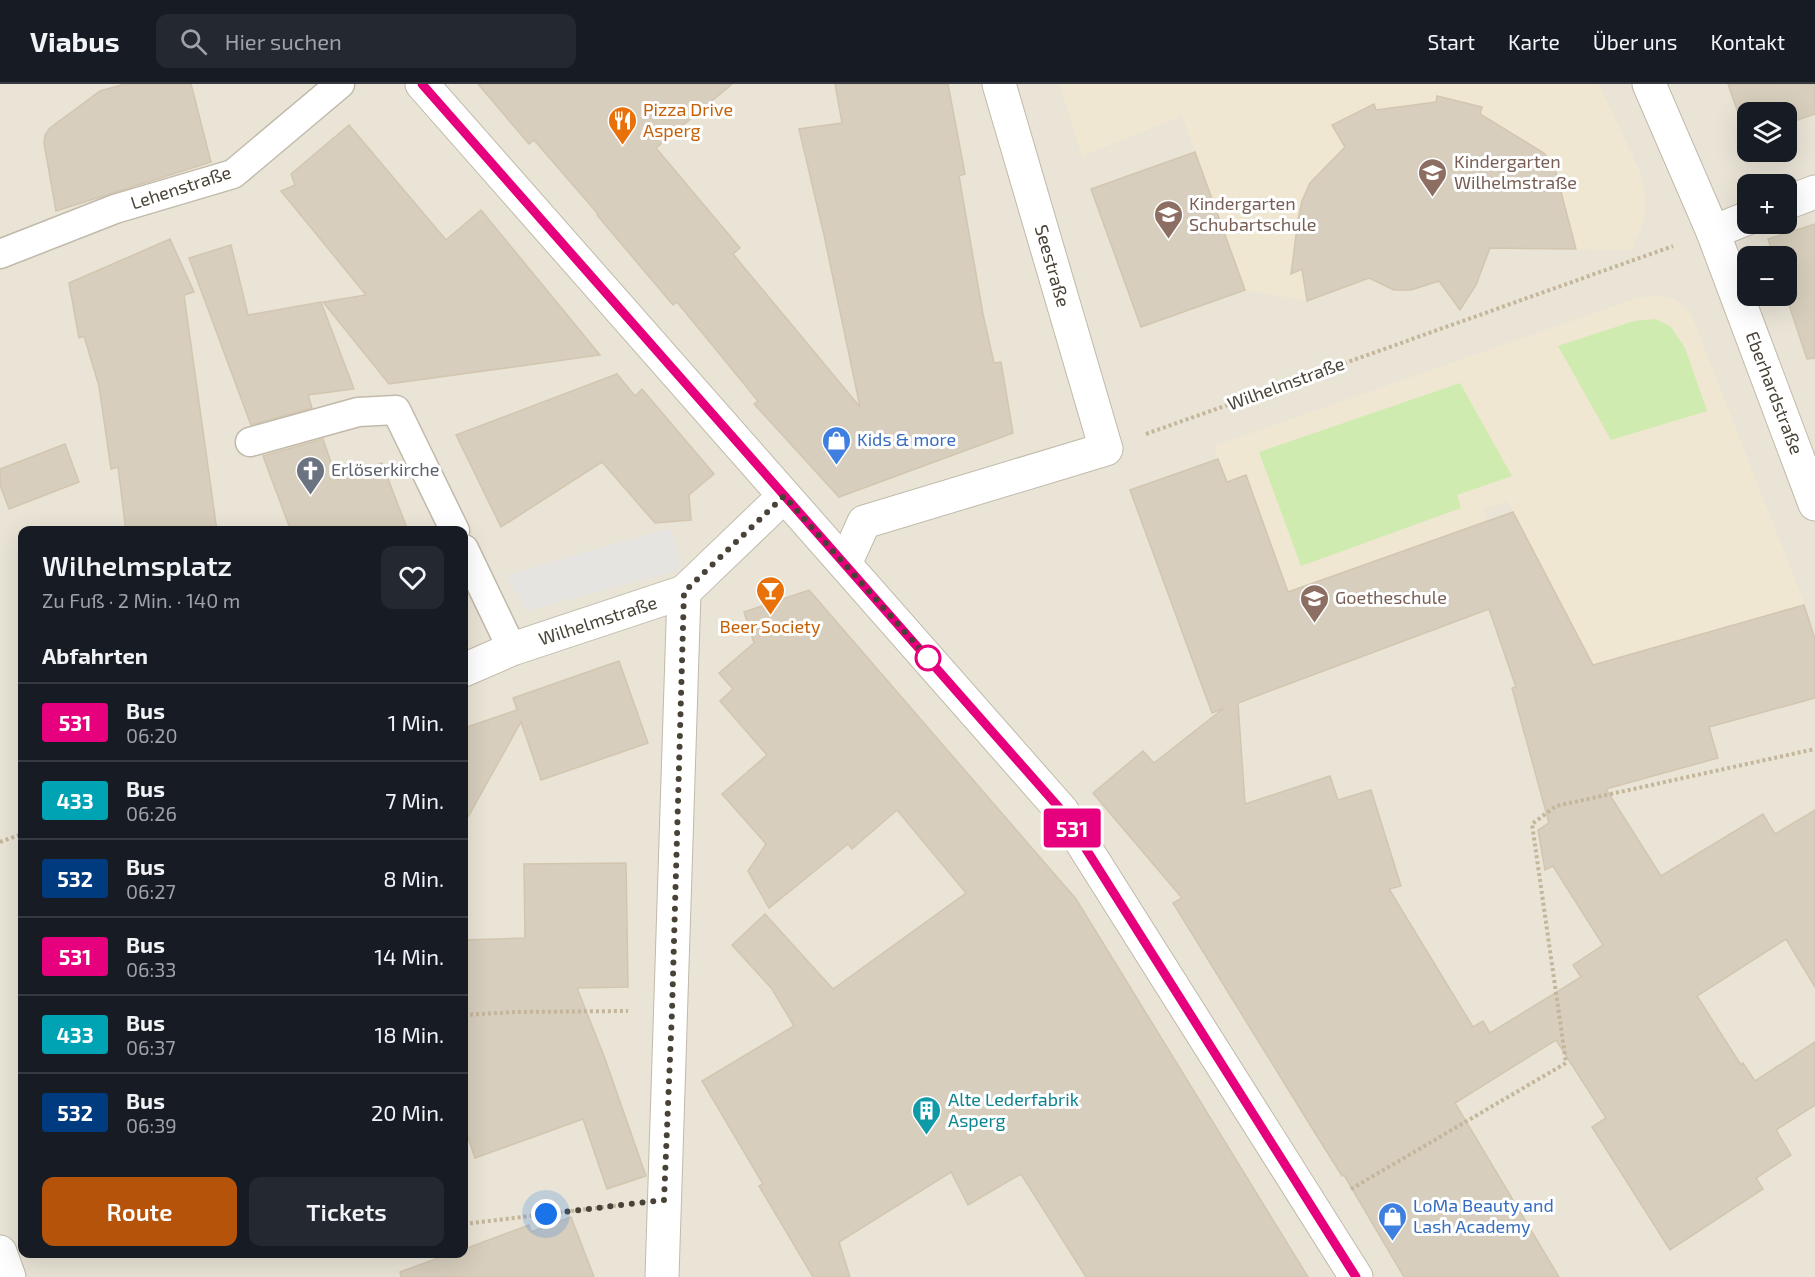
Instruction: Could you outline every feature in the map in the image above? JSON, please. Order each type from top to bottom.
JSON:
[{"type":"street","points":[[422,84],[1062,811],[1356,1277]]},
{"type":"street","name":"Seestraße","points":[[999,84],[1106,448]]},
{"type":"street","name":"Eberhardstraße","points":[[1649,84],[1713,232],[1815,504]]},
{"type":"street","points":[[1797,199],[1815,192]]},
{"type":"street","points":[[1713,232],[1737,222]]},
{"type":"street","points":[[845,564],[864,522],[1106,448]]},
{"type":"street","points":[[662,1277],[684,592],[784,496]]},
{"type":"street","name":"Wilhelmstraße","points":[[468,668],[512,649],[684,592]]},
{"type":"street","points":[[0,1252],[9,1277]]},
{"type":"lane","name":"Lehenstraße","points":[[0,254],[115,209],[233,174],[340,84]]},
{"type":"lane","points":[[250,442],[358,412],[396,410],[453,526]]},
{"type":"lane","points":[[468,557],[512,649]]},
{"type":"path","name":"Wilhelmstraße","points":[[1106,448],[1713,232]]},
{"type":"path","points":[[1314,1210],[1566,1063],[1532,824],[1556,806],[1815,749]]},
{"type":"path","points":[[0,842],[18,835]]},
{"type":"path","points":[[468,1015],[672,1011]]},
{"type":"path","points":[[468,1224],[664,1200]]},
{"type":"shaded area","points":[[0,84],[1815,84],[1815,1277],[0,1277]]},
{"type":"shaded area","points":[[1059,84],[1599,84],[1640,172],[1645,195],[1645,217],[1632,250],[1576,249],[1557,176],[1560,173],[1533,146],[1480,114],[1482,107],[1436,102],[1376,110],[1374,105],[1332,125],[1346,149],[1331,160],[1315,177],[1302,201],[1297,233],[1299,263],[1307,301],[1246,290],[1182,116],[1082,156]]},
{"type":"shaded area","points":[[1658,295],[1677,300],[1691,314],[1805,605],[1593,665],[1507,501],[1483,509],[1503,566],[1472,526],[1269,599],[1244,531],[1264,523],[1246,475],[1227,482],[1214,446],[1637,298]]},
{"type":"shaded area","points":[[670,528],[683,569],[526,611],[506,575]]},
{"type":"green space","points":[[1656,319],[1671,327],[1685,348],[1707,411],[1611,440],[1558,346],[1634,321]]},
{"type":"green space","points":[[1460,383],[1512,476],[1457,495],[1461,508],[1301,566],[1259,452]]},
{"type":"building","points":[[125,84],[191,84],[211,162],[56,211],[44,143],[45,135],[50,128],[100,91]]},
{"type":"building","points":[[478,84],[732,84],[656,148],[740,248],[733,254],[860,407],[799,129],[842,123],[835,84],[948,84],[965,174],[959,176],[983,314],[994,363],[1001,362],[1013,433],[839,497],[754,404],[758,401],[677,302],[673,305],[534,140],[529,144]]},
{"type":"building","points":[[1728,84],[1815,84],[1815,114],[1797,120],[1797,102],[1737,102],[1737,110]]},
{"type":"building","name":"Kindergarten Wilhelmstraße","points":[[1437,96],[1482,107],[1480,114],[1544,153],[1554,165],[1576,249],[1490,248],[1476,285],[1460,310],[1439,281],[1411,290],[1394,290],[1369,278],[1307,301],[1302,269],[1291,274],[1298,220],[1302,201],[1310,183],[1345,147],[1332,125],[1374,104],[1376,110],[1436,102]]},
{"type":"building","points":[[349,125],[446,240],[481,210],[600,355],[389,384],[323,302],[366,295],[281,191],[295,185],[291,174]]},
{"type":"building","name":"Kindergarten Schubartschule","points":[[1195,152],[1245,290],[1141,327],[1091,189]]},
{"type":"building","points":[[1815,224],[1815,358],[1807,359],[1789,306],[1797,306],[1797,246],[1770,246],[1768,239],[1784,234],[1797,234],[1797,230]]},
{"type":"building","points":[[170,239],[194,292],[184,295],[216,526],[125,526],[118,467],[111,469],[99,386],[84,336],[79,338],[69,283]]},
{"type":"building","points":[[231,245],[248,315],[321,302],[354,389],[308,395],[312,408],[251,425],[189,258]]},
{"type":"building","points":[[617,374],[635,396],[642,389],[714,474],[689,495],[691,520],[655,523],[602,462],[501,527],[456,435]]},
{"type":"building","name":"Erlöserkirche","points":[[323,439],[337,480],[382,463],[406,526],[289,526],[263,456]]},
{"type":"building","points":[[65,444],[79,482],[9,509],[0,485],[0,469]]},
{"type":"building","points":[[1218,459],[1227,482],[1246,475],[1288,592],[1513,512],[1593,665],[1804,605],[1815,639],[1815,698],[1709,727],[1718,758],[1606,789],[1661,876],[1763,814],[1775,834],[1815,810],[1815,987],[1786,939],[1697,996],[1741,1065],[1743,1063],[1755,1081],[1815,1042],[1815,1105],[1776,1130],[1791,1155],[1756,1178],[1763,1189],[1670,1250],[1592,1127],[1606,1118],[1556,1040],[1455,1103],[1559,1277],[1404,1277],[1344,1175],[1342,1176],[1173,903],[1182,898],[1093,793],[1143,751],[1154,763],[1224,708],[1212,713],[1130,490]],"holes":[[[1489,609],[1516,687],[1512,688],[1549,823],[1538,830],[1545,870],[1553,866],[1603,945],[1573,965],[1581,977],[1490,1033],[1483,1021],[1473,1027],[1389,889],[1401,886],[1371,790],[1338,800],[1330,776],[1245,804],[1238,703]]]},
{"type":"building","points":[[809,590],[1076,899],[1308,1277],[1086,1277],[1021,1174],[968,1205],[951,1172],[839,1242],[850,1277],[813,1277],[759,1186],[763,1184],[702,1081],[794,1026],[772,989],[732,945],[765,914],[833,989],[966,893],[897,810],[852,849],[848,844],[769,908],[748,871],[766,844],[722,794],[767,755],[720,701],[733,689],[719,673],[754,643],[744,612]]},
{"type":"building","points":[[619,661],[648,743],[541,780],[521,722],[468,817],[468,727],[517,710],[513,698]]},
{"type":"building","points":[[626,863],[628,987],[577,988],[604,1056],[646,1176],[607,1189],[583,1119],[475,1158],[468,1138],[468,940],[525,938],[524,864]]},
{"type":"building","points":[[571,1217],[594,1277],[401,1277],[400,1272],[438,1258],[468,1258],[468,1248],[529,1225],[531,1232]]},
{"type":"bus line","name":"531","points":[[422,84],[1062,811],[1356,1277]]},
{"type":"place","name":"Pizza Drive Asperg","points":[[622,146]]},
{"type":"place","name":"Kindergarten Wilhelmstraße","points":[[1433,198]]},
{"type":"place","name":"Kindergarten Schubartschule","points":[[1168,240]]},
{"type":"place","name":"Kids & more","points":[[836,466]]},
{"type":"place","name":"Erlöserkirche","points":[[310,496]]},
{"type":"place","name":"Beer Society","points":[[770,616]]},
{"type":"place","name":"Goetheschule","points":[[1314,624]]},
{"type":"place","name":"Alte Lederfabrik Asperg","points":[[927,1136]]},
{"type":"place","name":"LoMa Beauty and Lash Academy","points":[[1392,1242]]},
{"type":"route","points":[[546,1214],[664,1200],[684,592],[784,496],[928,658]]}]
